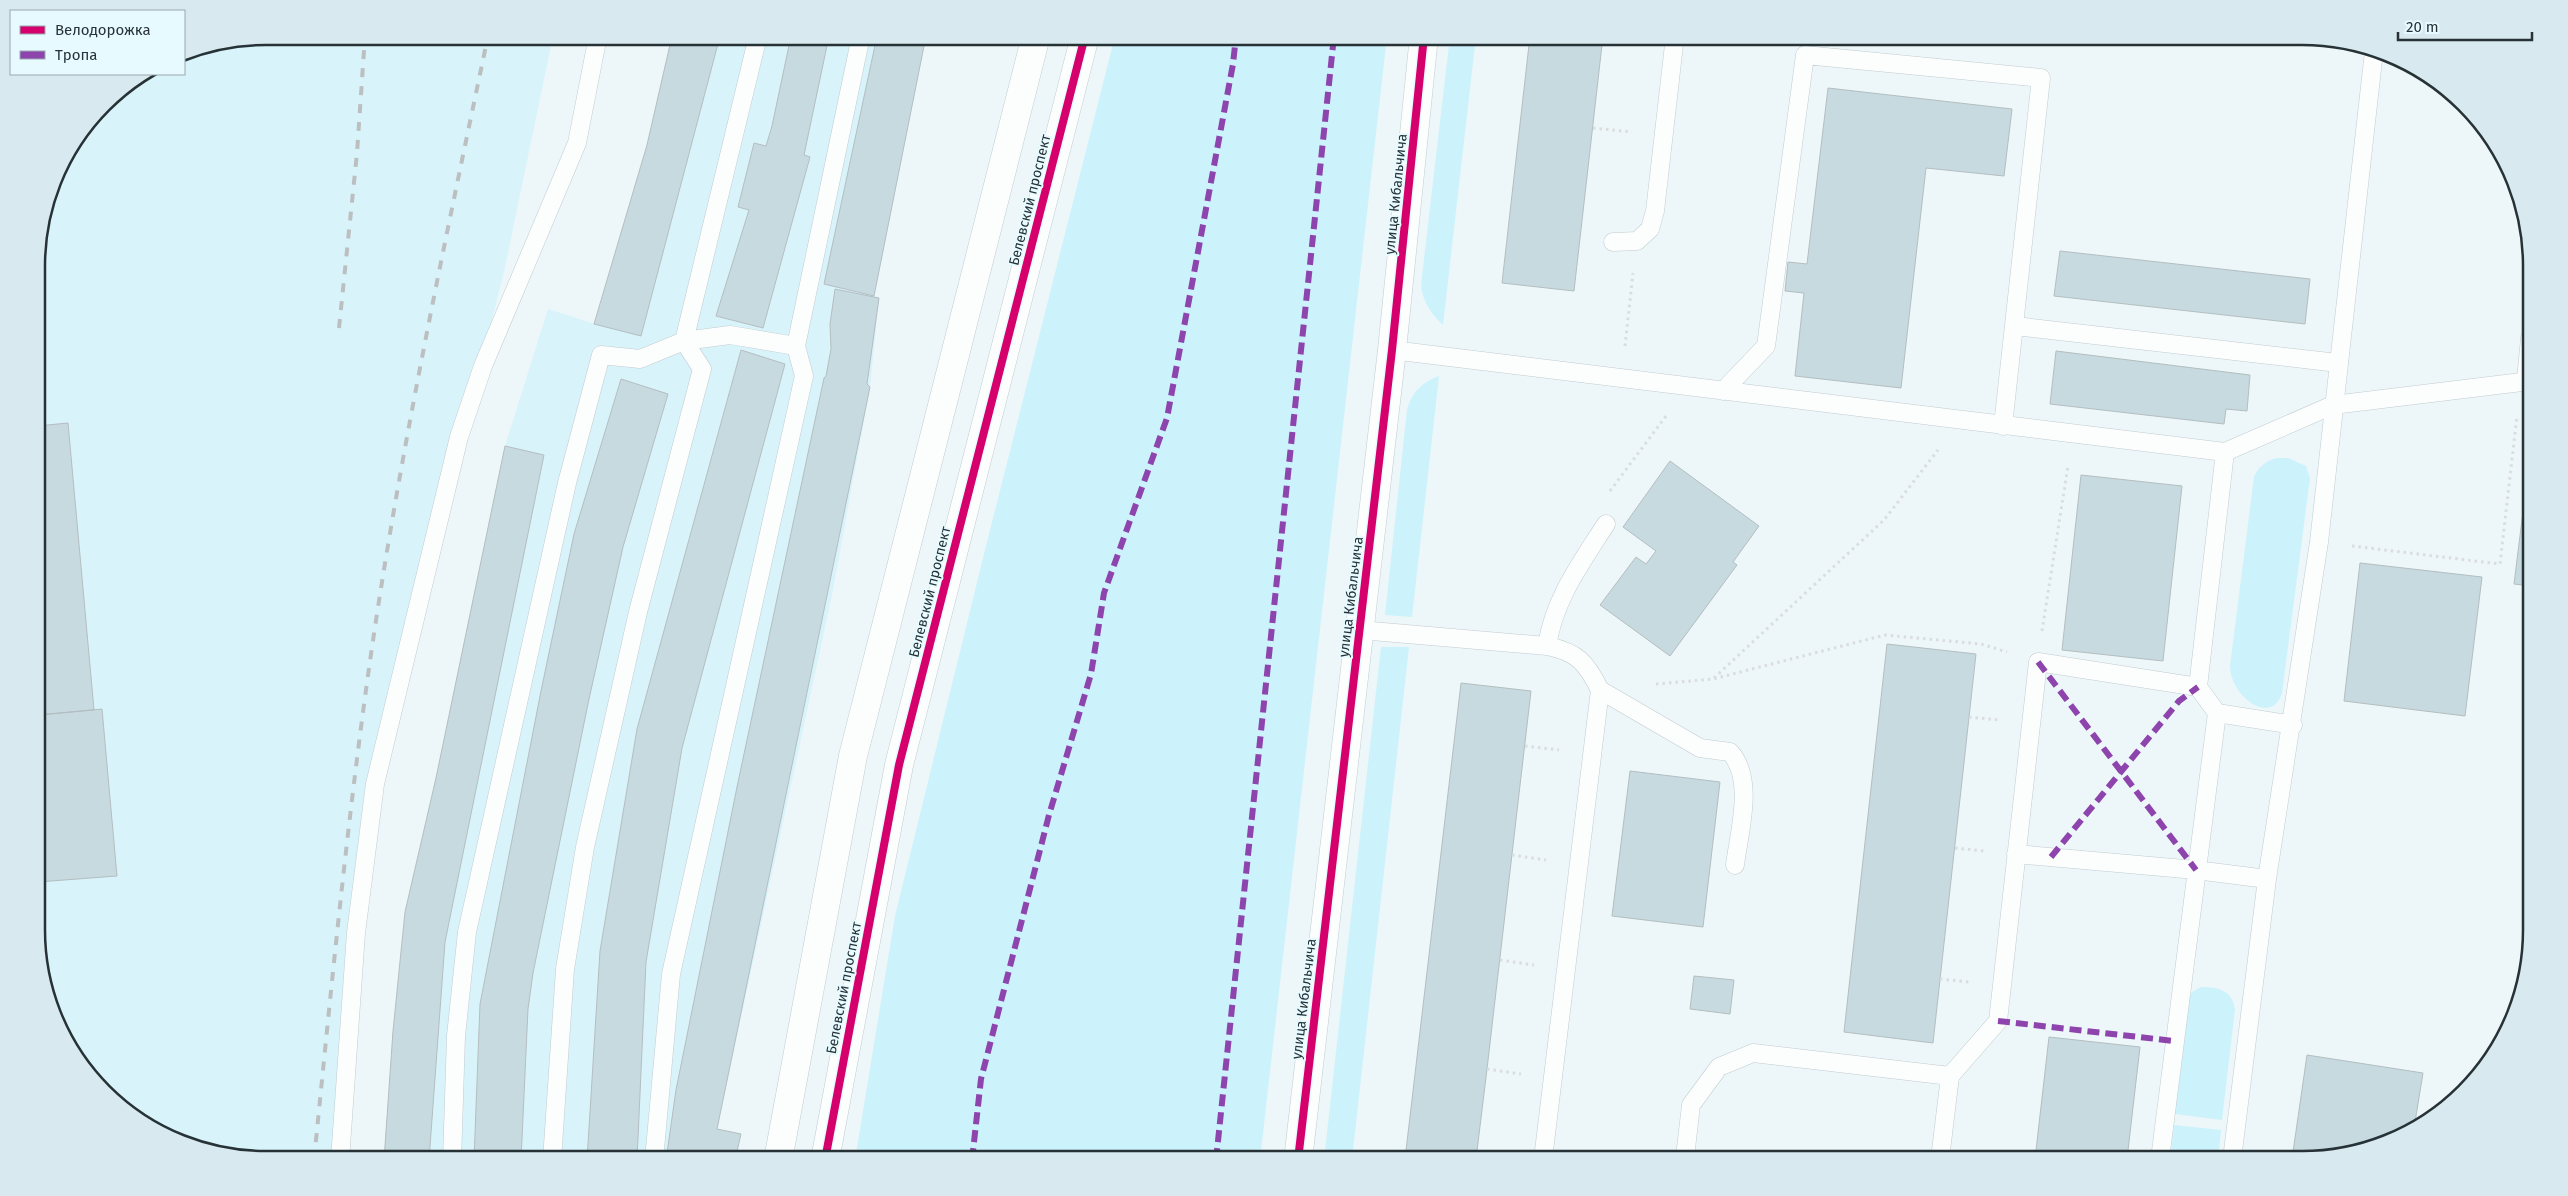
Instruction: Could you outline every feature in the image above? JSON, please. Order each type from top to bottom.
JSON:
[{"type":"street","points":[[780,1151],[853,756],[1034,45]]},
{"type":"street","name":"Белевский проспект","points":[[827,1151],[899,765],[1083,45]]},
{"type":"street","name":"улица Кибальчича","points":[[1299,1151],[1392,350],[1423,45]]},
{"type":"lane","points":[[341,1151],[356,933],[375,784],[459,438],[483,366],[577,143],[596,45]]},
{"type":"lane","points":[[553,1151],[565,969],[585,847],[638,612],[702,369],[684,341],[756,45]]},
{"type":"lane","points":[[655,1151],[671,974],[804,376],[796,346],[859,45]]},
{"type":"lane","points":[[1613,242],[1637,241],[1650,230],[1655,212],[1673,45]]},
{"type":"lane","points":[[1723,391],[1766,346],[1805,55],[2041,78],[2003,426]]},
{"type":"lane","points":[[2233,1151],[2267,880],[2293,725],[2319,542],[2373,57]]},
{"type":"lane","points":[[2015,326],[2338,363]]},
{"type":"lane","points":[[452,1151],[456,1036],[468,932],[567,483],[601,355],[640,359],[684,341],[730,335],[796,346]]},
{"type":"lane","points":[[1392,350],[2080,436],[2225,452],[2333,406],[2523,381]]},
{"type":"lane","points":[[2161,1151],[2217,713],[2198,687],[2225,452]]},
{"type":"lane","points":[[1546,646],[1550,624],[1566,586],[1606,524]]},
{"type":"lane","points":[[1360,630],[1546,646],[1568,650],[1588,666],[1600,690],[1700,748],[1730,752],[1738,762],[1743,793],[1735,865]]},
{"type":"lane","points":[[1941,1151],[1950,1076],[1998,1021],[2038,662],[2198,687]]},
{"type":"lane","points":[[1544,1151],[1600,690]]},
{"type":"lane","points":[[2217,713],[2293,725]]},
{"type":"lane","points":[[2016,854],[2196,870],[2267,880]]},
{"type":"lane","points":[[1686,1151],[1691,1105],[1719,1067],[1753,1054],[1950,1076]]},
{"type":"path","points":[[1593,128],[1664,135]]},
{"type":"path","points":[[1621,379],[1637,241]]},
{"type":"path","points":[[1606,524],[1604,500],[1687,387]]},
{"type":"path","points":[[2319,542],[2500,564],[2519,399],[2523,391]]},
{"type":"path","points":[[1713,679],[1884,520],[1960,421]]},
{"type":"path","points":[[1600,690],[1713,679],[1885,635],[1981,644],[2038,662],[2067,467],[2080,436]]},
{"type":"shaded area","points":[[252,45],[551,45],[504,272],[369,806],[335,1151],[252,1151],[223,1147],[195,1139],[168,1128],[143,1114],[120,1096],[100,1076],[82,1053],[68,1028],[57,1001],[49,973],[45,944],[45,252],[49,223],[57,195],[68,168],[82,143],[100,120],[120,100],[143,82],[156,75],[185,75],[185,61],[195,57],[223,49]]},
{"type":"shaded area","points":[[670,45],[924,45],[874,296],[879,298],[870,387],[833,590],[717,1129],[741,1134],[737,1151],[385,1151],[393,1031],[405,912],[436,778],[505,446],[548,309],[595,324],[647,145]]},
{"type":"shaded area","points":[[1113,45],[1386,45],[1261,1151],[856,1151],[895,916]]},
{"type":"shaded area","points":[[1449,45],[1475,45],[1443,325],[1428,307],[1421,285]]},
{"type":"shaded area","points":[[1439,376],[1412,617],[1385,615],[1407,410],[1414,393],[1427,381]]},
{"type":"shaded area","points":[[2276,458],[2288,458],[2306,466],[2310,478],[2282,693],[2277,703],[2270,707],[2261,707],[2244,697],[2237,688],[2232,678],[2230,666],[2254,477],[2263,465]]},
{"type":"shaded area","points":[[1381,647],[1409,647],[1353,1151],[1325,1151]]},
{"type":"shaded area","points":[[2201,987],[2223,991],[2231,998],[2235,1009],[2222,1120],[2175,1114],[2187,1003],[2192,992]]},
{"type":"shaded area","points":[[2174,1125],[2221,1130],[2219,1151],[2171,1151]]},
{"type":"building","points":[[670,45],[718,45],[641,336],[594,324],[647,145]]},
{"type":"building","points":[[789,45],[827,45],[804,155],[810,157],[763,328],[716,316],[749,210],[738,207],[754,143],[766,146]]},
{"type":"building","points":[[875,45],[924,45],[874,296],[824,284]]},
{"type":"building","points":[[1529,45],[1602,45],[1574,291],[1502,283]]},
{"type":"building","points":[[1828,88],[2012,109],[2004,176],[1926,168],[1901,388],[1795,376],[1804,293],[1785,291],[1788,262],[1807,264]]},
{"type":"building","points":[[2060,251],[2310,279],[2305,324],[2054,296]]},
{"type":"building","points":[[835,289],[879,298],[867,384],[870,387],[717,1129],[741,1134],[737,1151],[667,1151],[676,1090],[737,787],[824,378],[826,376],[831,349],[830,324]]},
{"type":"building","points":[[741,350],[785,364],[682,748],[646,962],[637,1151],[588,1151],[600,951],[637,729]]},
{"type":"building","points":[[2056,351],[2250,375],[2247,411],[2226,409],[2224,424],[2050,404]]},
{"type":"building","points":[[621,379],[668,394],[623,547],[589,699],[533,973],[528,1009],[521,1151],[474,1151],[480,1004],[541,691],[574,534]]},
{"type":"building","points":[[68,423],[94,710],[45,714],[45,425]]},
{"type":"building","points":[[505,446],[544,455],[445,942],[430,1151],[385,1151],[393,1031],[405,912],[436,778]]},
{"type":"building","points":[[1670,461],[1759,526],[1733,562],[1737,565],[1670,656],[1600,605],[1636,557],[1646,564],[1656,551],[1623,527]]},
{"type":"building","points":[[2081,475],[2182,486],[2163,661],[2062,650]]},
{"type":"building","points":[[2523,511],[2523,585],[2514,584]]},
{"type":"building","points":[[2360,563],[2482,577],[2465,716],[2344,701]]},
{"type":"building","points":[[1887,644],[1976,654],[1933,1043],[1844,1032]]},
{"type":"building","points":[[1461,683],[1531,691],[1477,1151],[1406,1151]]},
{"type":"building","points":[[102,709],[117,876],[45,881],[45,714]]},
{"type":"building","points":[[1630,771],[1720,782],[1703,927],[1612,916]]},
{"type":"building","points":[[1694,976],[1734,980],[1730,1014],[1690,1009]]},
{"type":"building","points":[[2049,1037],[2140,1047],[2128,1151],[2036,1151]]},
{"type":"building","points":[[2307,1055],[2423,1073],[2415,1119],[2386,1134],[2345,1147],[2316,1151],[2293,1151]]},
{"type":"railway","points":[[339,328],[357,153],[364,45]]},
{"type":"railway","points":[[315,1151],[347,843],[362,717],[383,576],[425,344],[486,45]]},
{"type":"marked path","points":[[973,1151],[981,1079],[1049,815],[1091,674],[1104,593],[1167,418],[1235,45]]},
{"type":"marked path","points":[[1217,1151],[1333,45]]},
{"type":"marked path","points":[[2038,662],[2196,870]]},
{"type":"marked path","points":[[2051,857],[2179,701],[2198,687]]},
{"type":"marked path","points":[[1998,1021],[2174,1041]]},
{"type":"cycle path","points":[[827,1151],[899,765],[1083,45]]},
{"type":"cycle path","points":[[1299,1151],[1392,350],[1423,45]]}]
